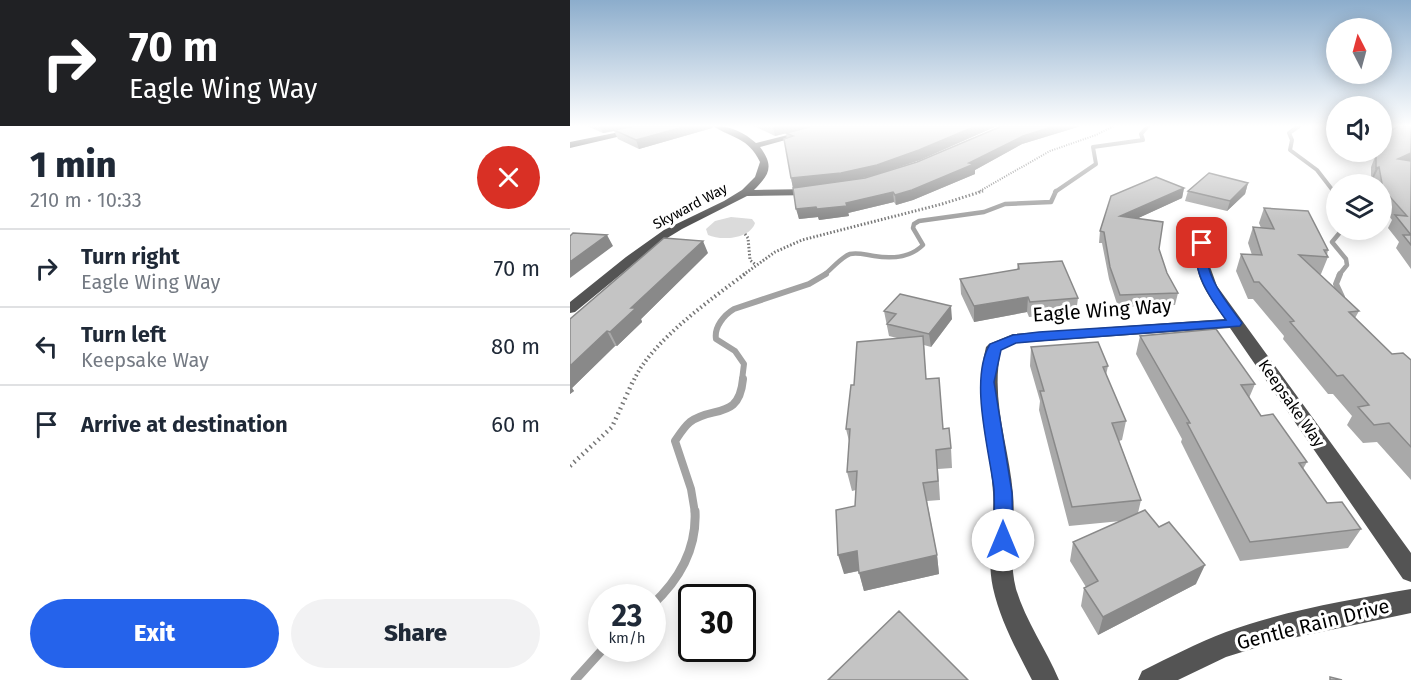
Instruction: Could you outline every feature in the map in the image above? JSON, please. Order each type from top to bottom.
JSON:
[{"type":"street","name":"Skyward Way","points":[[570,309],[660,237],[745,193],[757,181],[765,167],[762,158]]},
{"type":"street","points":[[745,193],[778,194],[824,190]]},
{"type":"street","name":"Keepsake Way","points":[[1208,227],[1200,256],[1201,268],[1223,307],[1411,571]]},
{"type":"street","name":"Eagle Wing Way","points":[[1046,680],[1017,622],[1002,575],[1003,493],[986,382],[994,347],[1013,339],[1039,336],[1236,323]]},
{"type":"street","name":"Gentle Rain Drive","points":[[1151,680],[1202,654],[1269,631],[1368,608],[1411,601]]},
{"type":"path","points":[[570,466],[612,427],[639,369],[657,347],[684,322],[775,252],[802,240],[942,204],[982,191],[1039,158]]},
{"type":"path","points":[[745,234],[748,238],[750,260],[757,265]]},
{"type":"shaded area","points":[[731,217],[752,219],[755,223],[747,232],[734,237],[720,238],[708,235],[706,229],[715,221]]},
{"type":"building","points":[[787,158],[897,158],[841,173],[791,178]]},
{"type":"building","points":[[927,158],[980,158],[969,163],[974,164],[895,195],[893,192],[846,203],[847,206],[796,209],[793,188],[865,178]]},
{"type":"building","points":[[1392,158],[1411,161],[1411,235],[1395,215],[1407,216],[1392,199],[1392,174],[1380,174],[1379,167],[1376,168],[1376,162],[1392,162]]},
{"type":"building","points":[[1209,173],[1248,183],[1230,201],[1188,191]]},
{"type":"building","points":[[1156,177],[1184,188],[1120,216],[1163,222],[1159,249],[1167,273],[1178,293],[1120,295],[1110,267],[1104,232],[1100,231],[1111,196]]},
{"type":"building","points":[[1264,208],[1308,211],[1328,250],[1324,250],[1328,257],[1299,255],[1359,311],[1349,312],[1392,354],[1403,353],[1411,360],[1411,447],[1389,423],[1374,425],[1358,407],[1369,405],[1343,375],[1337,376],[1290,322],[1294,321],[1259,282],[1254,282],[1241,254],[1262,255],[1253,227],[1274,229]]},
{"type":"building","points":[[573,233],[607,235],[570,262],[570,236]]},
{"type":"building","points":[[1403,235],[1411,235],[1411,245]]},
{"type":"building","points":[[664,238],[703,241],[631,308],[636,308],[610,332],[607,331],[570,366],[570,319]]},
{"type":"building","points":[[1062,261],[1078,298],[1030,302],[1028,297],[974,306],[960,279],[1019,269],[1018,264]]},
{"type":"building","points":[[900,294],[951,306],[929,334],[887,324],[896,314],[884,311]]},
{"type":"building","points":[[1216,329],[1255,384],[1241,385],[1261,416],[1273,414],[1307,462],[1299,463],[1327,503],[1342,502],[1361,529],[1250,542],[1187,423],[1190,423],[1140,336]]},
{"type":"building","points":[[923,336],[926,379],[939,378],[943,429],[949,428],[951,448],[936,450],[938,481],[923,483],[937,555],[859,573],[857,551],[838,555],[836,510],[855,506],[857,471],[847,472],[850,429],[846,429],[851,385],[854,385],[857,342]]},
{"type":"building","points":[[1098,342],[1108,366],[1103,367],[1126,421],[1112,423],[1141,500],[1072,507],[1040,391],[1044,391],[1031,347]]},
{"type":"building","points":[[1145,510],[1159,527],[1169,522],[1205,565],[1103,617],[1084,588],[1098,581],[1073,542]]},
{"type":"building","points":[[899,611],[968,680],[828,680]]},
{"type":"waterway","points":[[1056,191],[1096,164],[1095,158]]},
{"type":"waterway","points":[[1300,158],[1317,170],[1326,182]]},
{"type":"waterway","points":[[824,275],[850,254],[894,257],[912,253],[923,245],[913,228],[914,224],[919,221],[984,212],[1005,204],[1051,202],[1056,191]]},
{"type":"waterway","points":[[1334,240],[1332,242],[1346,259],[1347,265],[1339,275]]},
{"type":"waterway","points":[[742,380],[744,364],[735,351],[716,339],[718,326],[723,318],[734,309],[809,284],[826,274]]},
{"type":"waterway","points":[[1340,274],[1336,284],[1342,297]]},
{"type":"waterway","points":[[695,513],[691,489],[675,441],[690,422],[731,407],[741,392],[743,379]]},
{"type":"waterway","points":[[666,590],[678,574],[689,551],[693,538],[695,513]]},
{"type":"waterway","points":[[575,680],[591,662]]},
{"type":"route","points":[[1003,540],[1003,493],[986,382],[994,347],[1013,339],[1039,336],[1236,323],[1223,307],[1201,268],[1202,243]]}]
